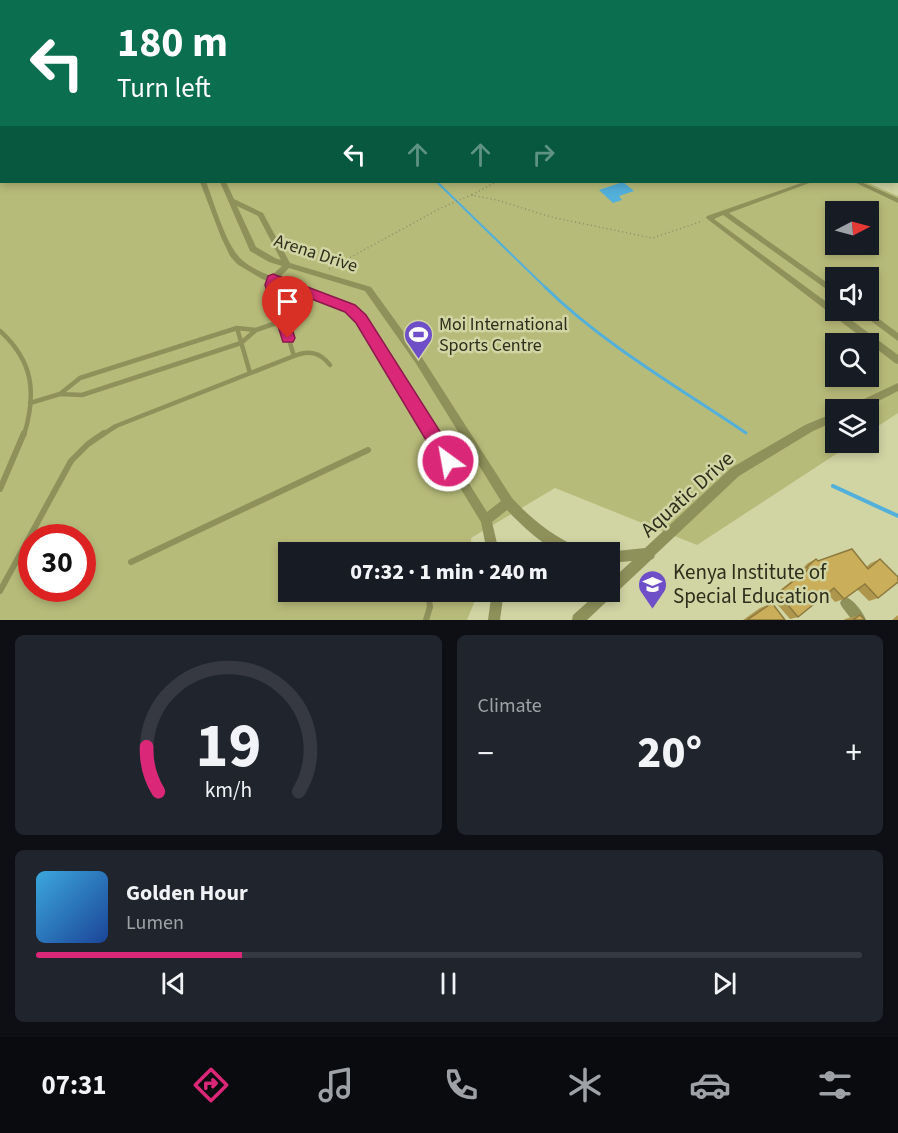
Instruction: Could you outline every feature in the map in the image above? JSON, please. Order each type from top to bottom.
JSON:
[{"type":"street","points":[[203,183],[233,255],[251,272],[337,302],[350,308],[361,319],[486,520],[491,542]]},
{"type":"street","name":"Arena Drive","points":[[223,183],[253,249],[272,260],[368,289],[418,359],[508,502],[524,521],[554,542]]},
{"type":"street","points":[[709,218],[806,183]]},
{"type":"street","points":[[859,183],[898,201]]},
{"type":"street","points":[[231,200],[261,215],[287,265],[273,279]]},
{"type":"street","points":[[724,213],[825,286]]},
{"type":"street","points":[[709,218],[898,360]]},
{"type":"street","points":[[758,255],[773,249]]},
{"type":"street","points":[[813,296],[825,293]]},
{"type":"street","points":[[875,321],[898,338]]},
{"type":"street","points":[[873,399],[898,387]]},
{"type":"street","name":"Aquatic Drive","points":[[578,620],[735,472],[825,421]]},
{"type":"street","points":[[486,520],[508,502]]},
{"type":"street","points":[[620,556],[650,554]]},
{"type":"street","points":[[494,620],[496,602]]},
{"type":"street","points":[[846,603],[860,620]]},
{"type":"lane","points":[[273,279],[272,285],[294,356]]},
{"type":"lane","points":[[30,403],[60,394],[82,395],[240,343],[256,330],[282,321]]},
{"type":"lane","points":[[60,394],[81,378],[237,328],[256,330]]},
{"type":"lane","points":[[237,328],[250,373]]},
{"type":"lane","points":[[0,332],[13,340],[25,357],[31,382],[24,438],[0,489]]},
{"type":"lane","points":[[0,591],[60,480],[81,450],[116,426],[294,356],[315,352],[322,354],[330,365]]},
{"type":"lane","points":[[131,562],[368,450]]},
{"type":"lane","points":[[426,620],[429,602]]},
{"type":"path","points":[[319,275],[441,208],[494,183]]},
{"type":"path","points":[[471,195],[497,200],[551,217],[652,238],[709,218]]},
{"type":"green space","name":"Moi International Sports Centre","points":[[0,183],[868,183],[898,196],[898,413],[879,425],[879,399],[825,399],[825,453],[838,453],[697,545],[555,488],[471,538],[471,542],[278,542],[278,602],[474,602],[467,620],[0,620]]},
{"type":"water","points":[[624,183],[634,191],[619,196],[622,200],[613,203],[599,190]]},
{"type":"building","points":[[852,549],[868,569],[880,559],[898,577],[898,582],[878,598],[865,584],[844,599],[834,588],[798,617],[778,593],[809,569],[807,567],[816,559],[818,561]]},
{"type":"building","points":[[772,603],[785,620],[747,620]]},
{"type":"building","points":[[860,615],[865,620],[853,620]]},
{"type":"waterway","points":[[438,183],[546,288]]},
{"type":"waterway","points":[[545,287],[616,346],[746,433]]},
{"type":"waterway","points":[[833,486],[898,516]]},
{"type":"place","name":"Moi International Sports Centre","points":[[418,360]]},
{"type":"place","name":"Kenya Institute of Special Education","points":[[652,610]]},
{"type":"route","points":[[288,338],[272,285],[273,279],[350,308],[361,319],[448,461]]}]
